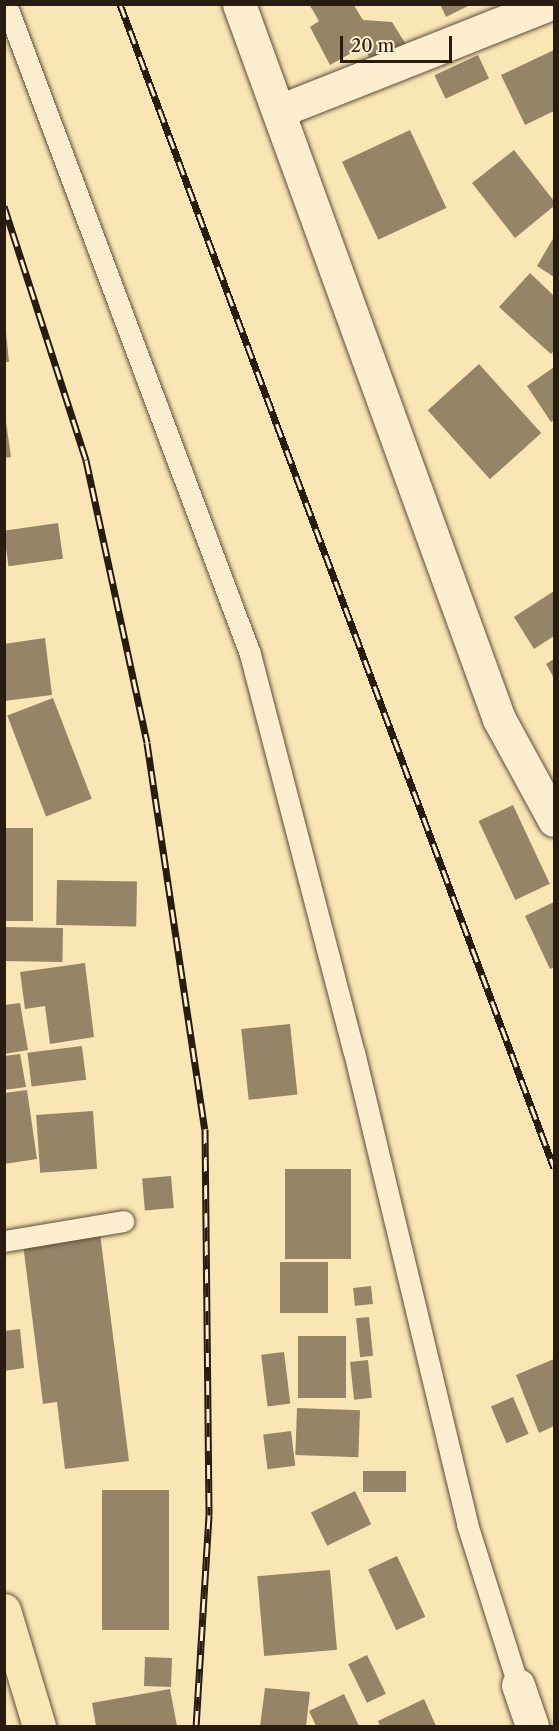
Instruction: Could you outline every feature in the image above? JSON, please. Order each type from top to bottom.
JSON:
[{"type":"main road","points":[[4,1610],[39,1726]]},
{"type":"street","points":[[239,4],[499,719],[555,820]]},
{"type":"street","points":[[279,111],[549,4]]},
{"type":"street","points":[[518,1685],[532,1726]]},
{"type":"lane","points":[[6,4],[250,654],[354,1052],[467,1524],[518,1685]]},
{"type":"lane","points":[[4,1241],[123,1221]]},
{"type":"building","points":[[309,4],[353,4],[363,20],[392,22],[407,46],[372,64],[364,46],[330,65],[310,27],[319,21]]},
{"type":"building","points":[[440,4],[472,4],[446,17]]},
{"type":"building","points":[[554,50],[554,111],[525,125],[501,75]]},
{"type":"building","points":[[478,55],[489,79],[445,99],[434,75]]},
{"type":"building","points":[[410,130],[446,208],[378,240],[342,162]]},
{"type":"building","points":[[514,150],[554,201],[554,206],[515,238],[472,183]]},
{"type":"building","points":[[554,237],[554,277],[537,266]]},
{"type":"building","points":[[530,273],[554,296],[554,351],[551,354],[499,307]]},
{"type":"building","points":[[4,333],[6,333],[9,362],[4,362]]},
{"type":"building","points":[[479,364],[541,433],[490,479],[428,410]]},
{"type":"building","points":[[554,367],[554,420],[551,422],[527,386]]},
{"type":"building","points":[[4,408],[11,457],[4,458]]},
{"type":"building","points":[[58,523],[63,559],[9,566],[4,531]]},
{"type":"building","points":[[554,591],[554,636],[534,649],[514,617]]},
{"type":"building","points":[[45,638],[52,695],[4,701],[4,644]]},
{"type":"building","points":[[554,659],[554,678],[546,664]]},
{"type":"building","points":[[53,698],[92,799],[46,816],[7,716]]},
{"type":"building","points":[[513,805],[550,884],[515,900],[479,821]]},
{"type":"building","points":[[4,828],[33,828],[33,921],[4,921]]},
{"type":"building","points":[[57,880],[137,881],[136,926],[56,925]]},
{"type":"building","points":[[554,902],[554,967],[550,969],[525,916]]},
{"type":"building","points":[[4,927],[63,928],[62,962],[4,961]]},
{"type":"building","points":[[85,963],[94,1037],[50,1044],[45,1006],[25,1009],[20,972]]},
{"type":"building","points":[[20,1003],[28,1050],[4,1054],[4,1005]]},
{"type":"building","points":[[290,1024],[297,1095],[249,1100],[241,1029]]},
{"type":"building","points":[[82,1046],[86,1080],[32,1086],[27,1053]]},
{"type":"building","points":[[20,1054],[26,1087],[4,1090],[4,1056]]},
{"type":"building","points":[[27,1090],[37,1159],[4,1164],[4,1093]]},
{"type":"building","points":[[93,1111],[97,1169],[40,1173],[36,1115]]},
{"type":"building","points":[[285,1169],[351,1169],[351,1259],[285,1259]]},
{"type":"building","points":[[171,1176],[174,1208],[145,1210],[142,1179]]},
{"type":"building","points":[[100,1234],[129,1461],[65,1469],[57,1402],[43,1404],[23,1244]]},
{"type":"building","points":[[280,1262],[328,1262],[328,1313],[280,1313]]},
{"type":"building","points":[[371,1286],[373,1304],[355,1306],[353,1288]]},
{"type":"building","points":[[369,1317],[373,1356],[360,1357],[356,1318]]},
{"type":"building","points":[[20,1329],[24,1368],[4,1371],[4,1331]]},
{"type":"building","points":[[298,1336],[346,1336],[346,1398],[298,1398]]},
{"type":"building","points":[[284,1352],[290,1404],[268,1406],[261,1355]]},
{"type":"building","points":[[554,1359],[554,1426],[539,1433],[516,1375]]},
{"type":"building","points":[[368,1360],[372,1398],[354,1400],[350,1362]]},
{"type":"building","points":[[513,1397],[529,1434],[507,1443],[491,1406]]},
{"type":"building","points":[[297,1408],[360,1410],[358,1457],[295,1455]]},
{"type":"building","points":[[291,1431],[295,1466],[267,1469],[263,1434]]},
{"type":"building","points":[[363,1471],[406,1471],[406,1492],[363,1492]]},
{"type":"building","points":[[102,1490],[169,1490],[169,1630],[102,1630]]},
{"type":"building","points":[[355,1491],[371,1524],[327,1546],[311,1512]]},
{"type":"building","points":[[397,1556],[425,1617],[396,1630],[368,1570]]},
{"type":"building","points":[[330,1570],[337,1650],[264,1656],[257,1576]]},
{"type":"building","points":[[367,1655],[386,1694],[367,1703],[348,1664]]},
{"type":"building","points":[[145,1657],[172,1658],[171,1687],[144,1686]]},
{"type":"building","points":[[265,1688],[310,1692],[306,1726],[260,1726]]},
{"type":"building","points":[[170,1689],[177,1726],[96,1726],[92,1703]]},
{"type":"building","points":[[344,1694],[359,1726],[316,1726],[309,1711]]},
{"type":"building","points":[[424,1699],[436,1726],[380,1726],[378,1721]]},
{"type":"railway","points":[[120,4],[554,1168]]},
{"type":"railway","points":[[4,206],[86,460],[147,743],[205,1129],[209,1515],[196,1726]]}]
